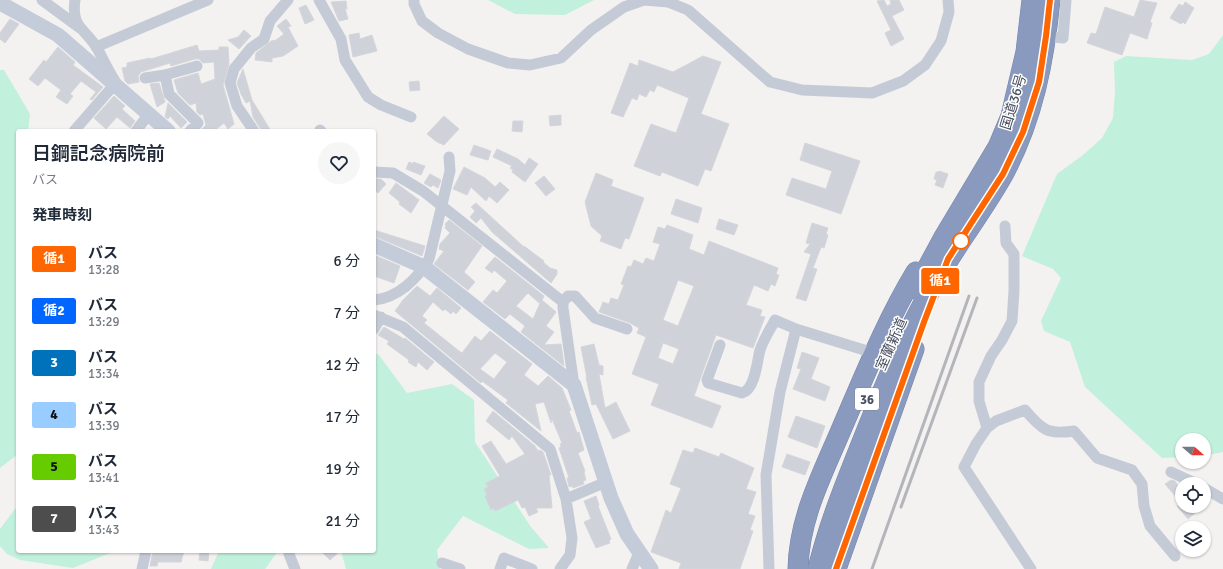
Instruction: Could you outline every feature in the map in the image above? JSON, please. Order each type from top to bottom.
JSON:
[{"type":"highway","name":"国道36号","points":[[970,195],[998,147],[1011,116],[1026,52],[1032,0]]},
{"type":"highway","name":"国道36号","points":[[948,259],[984,206],[1014,152],[1033,105],[1039,82],[1050,0]]},
{"type":"highway","name":"室蘭新道","points":[[818,569],[838,503],[923,275],[970,195]]},
{"type":"highway","points":[[798,569],[798,549],[802,526],[874,353],[910,282],[932,244],[970,195]]},
{"type":"highway","name":"室蘭新道","points":[[806,569],[820,514],[902,334],[948,259]]},
{"type":"highway","points":[[836,569],[948,259]]},
{"type":"street","points":[[42,0],[80,28],[96,47],[117,89]]},
{"type":"street","points":[[76,0],[73,13],[80,28]]},
{"type":"street","points":[[96,47],[208,0]]},
{"type":"street","points":[[253,129],[237,106],[230,83],[234,69],[251,48],[264,39],[270,21],[288,0]]},
{"type":"street","points":[[319,0],[341,39],[345,60],[368,97],[380,105],[411,118]]},
{"type":"street","points":[[414,0],[414,4],[422,21],[468,49],[508,63],[530,65],[561,58],[591,30],[624,7],[644,0],[668,2],[688,10],[770,82],[802,90],[872,93],[903,81],[925,65],[941,41],[949,12],[948,0]]},
{"type":"street","points":[[1046,36],[1063,38],[1066,0]]},
{"type":"street","points":[[0,3],[58,35],[117,89],[166,129]]},
{"type":"street","points":[[145,78],[165,75],[197,66]]},
{"type":"street","points":[[165,75],[169,94],[198,123],[192,129]]},
{"type":"street","points":[[76,129],[117,89]]},
{"type":"street","points":[[138,129],[148,115]]},
{"type":"street","points":[[376,300],[390,297],[398,293],[424,267],[431,254],[450,171],[449,157]]},
{"type":"street","points":[[376,172],[393,173],[423,191],[563,302],[574,385],[606,482],[626,534],[651,569]]},
{"type":"street","points":[[987,428],[979,401],[979,382],[991,356],[1002,340],[1012,321],[1014,254],[1006,244],[1005,226]]},
{"type":"street","points":[[376,246],[424,267],[574,385]]},
{"type":"street","points":[[563,302],[568,296],[575,296],[595,318],[627,329]]},
{"type":"street","points":[[377,316],[403,326],[550,449],[566,499],[572,538],[570,555],[560,569]]},
{"type":"street","points":[[720,345],[707,380],[708,382],[742,393],[746,392],[750,386],[759,354],[775,320],[796,329],[874,353]]},
{"type":"street","points":[[769,569],[766,474],[780,392],[796,329]]},
{"type":"street","points":[[1031,569],[964,467],[976,444],[987,428],[996,421],[1025,410],[1036,424],[1045,429],[1058,433],[1074,431],[1097,458],[1132,470],[1142,484],[1144,506],[1150,526],[1175,556]]},
{"type":"street","points":[[1171,472],[1182,477]]},
{"type":"street","points":[[566,499],[606,482]]},
{"type":"street","points":[[1211,492],[1223,499]]},
{"type":"street","points":[[142,569],[146,553]]},
{"type":"street","points":[[632,569],[639,553]]},
{"type":"street","points":[[289,554],[294,569]]},
{"type":"street","points":[[500,569],[504,558],[532,569]]},
{"type":"street","points":[[442,563],[460,569]]},
{"type":"green space","points":[[488,0],[594,0],[565,15],[515,14]]},
{"type":"green space","points":[[1223,35],[1223,452],[1211,455],[1211,433],[1175,433],[1175,457],[1162,458],[1085,387],[1070,342],[1044,331],[1041,321],[1061,278],[1053,269],[1022,256],[1057,174],[1083,155],[1102,138],[1113,118],[1115,91],[1114,62],[1126,56],[1192,60],[1209,54]]},
{"type":"green space","points":[[0,70],[4,70],[30,114],[28,129],[16,129],[16,456],[0,468]]},
{"type":"green space","points":[[376,353],[379,355],[407,393],[452,384],[474,400],[475,442],[531,527],[549,548],[529,549],[463,516],[437,550],[440,569],[346,569],[342,553],[376,553]]},
{"type":"green space","points":[[16,508],[16,553],[110,553],[73,568],[20,560],[7,554],[0,546],[0,529]]},
{"type":"green space","points":[[218,553],[277,553],[265,569],[211,569]]},
{"type":"building","points":[[884,0],[887,6],[891,4],[890,0],[899,0],[904,10],[892,16],[904,39],[891,46],[885,33],[891,30],[877,1]]},
{"type":"building","points":[[1140,0],[1157,3],[1150,22],[1152,23],[1147,39],[1130,33],[1122,55],[1087,43],[1091,33],[1096,34],[1105,7],[1134,17]]},
{"type":"building","points":[[346,1],[347,9],[345,9],[348,19],[339,21],[331,2]]},
{"type":"building","points":[[1185,2],[1194,8],[1185,24],[1183,22],[1181,24],[1170,18],[1179,4],[1183,6]]},
{"type":"building","points":[[306,5],[314,20],[305,24],[299,8]]},
{"type":"building","points":[[10,19],[19,24],[5,43],[0,39],[0,33]]},
{"type":"building","points":[[286,19],[291,26],[288,27],[298,46],[283,56],[272,58],[272,62],[255,60],[256,53],[271,41],[276,40],[284,34],[277,26]]},
{"type":"building","points":[[244,30],[251,36],[239,49],[228,40],[238,37]]},
{"type":"building","points":[[359,33],[360,39],[372,35],[377,51],[353,57],[349,35]]},
{"type":"building","points":[[197,45],[199,51],[219,50],[219,47],[228,47],[229,64],[223,85],[234,124],[228,129],[224,123],[216,129],[202,129],[206,125],[203,114],[200,115],[197,112],[196,103],[190,105],[178,93],[174,80],[198,73],[201,84],[215,79],[214,62],[203,63],[199,59],[195,59],[171,66],[170,63],[141,72],[138,76],[139,82],[128,84],[125,81],[122,68],[127,67],[127,63],[151,59]]},
{"type":"building","points":[[58,47],[75,62],[73,65],[103,87],[92,100],[90,99],[96,92],[81,81],[70,94],[73,96],[67,104],[56,97],[61,90],[45,78],[38,86],[29,79],[44,60],[46,62]]},
{"type":"building","points":[[703,56],[721,62],[701,114],[729,124],[711,171],[705,169],[698,186],[662,172],[660,176],[634,166],[651,124],[676,133],[689,98],[657,85],[654,92],[650,90],[646,97],[639,94],[637,100],[632,98],[623,117],[611,113],[630,63],[638,66],[639,60],[673,72]]},
{"type":"building","points":[[243,69],[252,100],[270,129],[261,129],[253,117],[250,101],[246,103],[237,83]]},
{"type":"building","points":[[419,81],[420,90],[410,91],[409,82]]},
{"type":"building","points":[[159,83],[165,102],[157,107],[150,84]]},
{"type":"building","points":[[114,96],[125,106],[122,109],[135,121],[130,128],[117,117],[106,129],[94,118]]},
{"type":"building","points":[[168,103],[187,122],[181,128],[170,116],[168,119],[165,117]]},
{"type":"building","points":[[561,115],[561,125],[550,126],[549,116]]},
{"type":"building","points":[[444,116],[459,129],[444,145],[437,142],[427,134]]},
{"type":"building","points":[[513,121],[523,121],[522,132],[512,131]]},
{"type":"building","points":[[805,143],[860,161],[841,214],[786,195],[792,178],[826,189],[832,171],[800,160]]},
{"type":"building","points":[[474,145],[491,151],[488,160],[470,155]]},
{"type":"building","points":[[497,149],[518,159],[525,165],[529,158],[538,164],[525,182],[512,172],[513,170],[510,168],[512,166],[493,157]]},
{"type":"building","points":[[409,162],[425,166],[421,175],[406,169]]},
{"type":"building","points":[[464,167],[485,178],[495,187],[500,182],[509,190],[497,203],[489,196],[486,201],[471,187],[467,195],[453,189]]},
{"type":"building","points":[[939,171],[948,174],[943,188],[935,185],[937,180],[934,179],[936,172]]},
{"type":"building","points":[[596,173],[613,180],[611,186],[644,198],[629,239],[625,238],[621,249],[600,241],[602,236],[591,226],[585,202]]},
{"type":"building","points":[[430,174],[441,180],[438,188],[433,185],[431,187],[424,183]]},
{"type":"building","points":[[544,176],[555,189],[546,196],[535,183]]},
{"type":"building","points":[[376,179],[381,179],[386,184],[378,193],[376,192]]},
{"type":"building","points":[[396,183],[419,200],[411,213],[399,204],[400,202],[389,193]]},
{"type":"building","points":[[676,199],[702,208],[698,223],[671,214]]},
{"type":"building","points":[[476,203],[524,247],[544,261],[543,262],[550,268],[557,270],[557,274],[551,283],[492,232],[481,218],[476,223],[470,217],[475,211],[471,207]]},
{"type":"building","points":[[719,219],[738,225],[734,235],[716,229]]},
{"type":"building","points":[[449,220],[482,246],[464,272],[475,282],[468,290],[434,264],[444,251],[439,249],[440,244],[450,233],[445,228],[445,224]]},
{"type":"building","points":[[812,223],[828,228],[826,234],[828,235],[824,248],[821,247],[813,268],[817,269],[806,301],[796,298],[811,254],[804,252],[810,244],[806,243]]},
{"type":"building","points":[[667,225],[693,235],[689,249],[704,255],[709,241],[778,268],[776,274],[779,275],[775,286],[771,284],[768,291],[754,285],[746,305],[762,310],[760,316],[765,317],[753,348],[716,335],[694,396],[721,406],[712,428],[651,405],[659,384],[632,374],[646,337],[637,333],[639,328],[630,323],[599,312],[603,302],[609,304],[611,298],[618,300],[624,285],[621,284],[628,266],[631,267],[634,260],[643,264],[646,258],[654,261],[660,244],[653,242],[658,227],[665,229]],"holes":[[[678,280],[694,286],[678,326],[663,320]],[[663,343],[679,349],[673,364],[658,358]]]},
{"type":"building","points":[[376,231],[425,246],[422,256],[376,237]]},
{"type":"building","points":[[376,256],[400,266],[394,283],[376,277]]},
{"type":"building","points":[[495,257],[544,296],[542,300],[556,312],[546,326],[554,332],[544,345],[561,344],[564,366],[521,332],[525,326],[510,314],[505,319],[483,302],[493,290],[497,293],[507,281],[494,270],[492,273],[485,268]],"holes":[[[528,293],[539,303],[541,301],[533,319],[516,306]]]},
{"type":"building","points":[[417,286],[430,296],[437,288],[461,308],[456,314],[453,311],[451,314],[445,309],[443,311],[433,302],[422,316],[427,320],[424,323],[459,351],[462,353],[475,336],[481,341],[490,331],[532,364],[524,375],[538,386],[548,376],[562,388],[571,410],[569,411],[577,433],[579,432],[584,450],[578,453],[585,471],[586,480],[583,481],[584,484],[573,488],[572,486],[569,487],[567,478],[569,478],[559,448],[561,447],[560,444],[562,443],[552,419],[551,423],[544,402],[535,404],[541,431],[506,403],[508,400],[482,381],[481,383],[395,311],[403,300]],"holes":[[[495,353],[507,362],[494,379],[480,369]]]},
{"type":"building","points":[[384,327],[404,339],[405,338],[434,362],[427,370],[418,362],[416,367],[408,362],[409,360],[387,344],[389,341],[378,335]]},
{"type":"building","points":[[594,344],[599,365],[603,366],[603,375],[599,374],[605,408],[616,402],[630,431],[613,439],[596,404],[592,405],[586,377],[587,378],[581,347]]},
{"type":"building","points":[[802,352],[819,358],[811,379],[830,387],[825,401],[793,389],[801,369],[797,368]]},
{"type":"building","points":[[493,411],[535,446],[538,451],[540,450],[543,452],[551,475],[549,475],[552,508],[536,508],[538,512],[529,516],[525,507],[522,508],[518,500],[495,511],[493,508],[491,510],[485,496],[487,495],[484,489],[488,487],[486,483],[500,476],[482,446],[491,441],[506,464],[525,454],[512,436],[509,440],[486,421]]},
{"type":"building","points":[[796,416],[825,426],[817,448],[788,437]]},
{"type":"building","points":[[695,448],[719,457],[721,453],[754,468],[746,489],[756,492],[748,514],[755,516],[750,530],[753,531],[740,569],[679,569],[681,563],[651,552],[666,510],[671,513],[681,488],[670,484],[683,450],[693,453]]},
{"type":"building","points":[[787,454],[810,462],[805,475],[782,467]]},
{"type":"building","points":[[1171,480],[1175,481],[1175,496],[1165,484]]},
{"type":"building","points":[[596,496],[598,506],[611,539],[609,541],[610,543],[596,548],[584,522],[591,519],[584,501]]},
{"type":"building","points":[[1183,513],[1195,513],[1188,519]]},
{"type":"building","points":[[153,553],[183,553],[181,562],[158,562],[157,566],[150,566]]},
{"type":"building","points":[[200,553],[209,553],[208,561],[199,560]]},
{"type":"building","points":[[323,553],[338,553],[330,560]]},
{"type":"railway","points":[[872,569],[969,296]]},
{"type":"railway","points":[[901,507],[977,298]]},
{"type":"bus line","name":"循1","points":[[836,569],[948,259],[984,206],[1003,174],[1023,132],[1033,105],[1039,82],[1044,56],[1050,0]]}]
